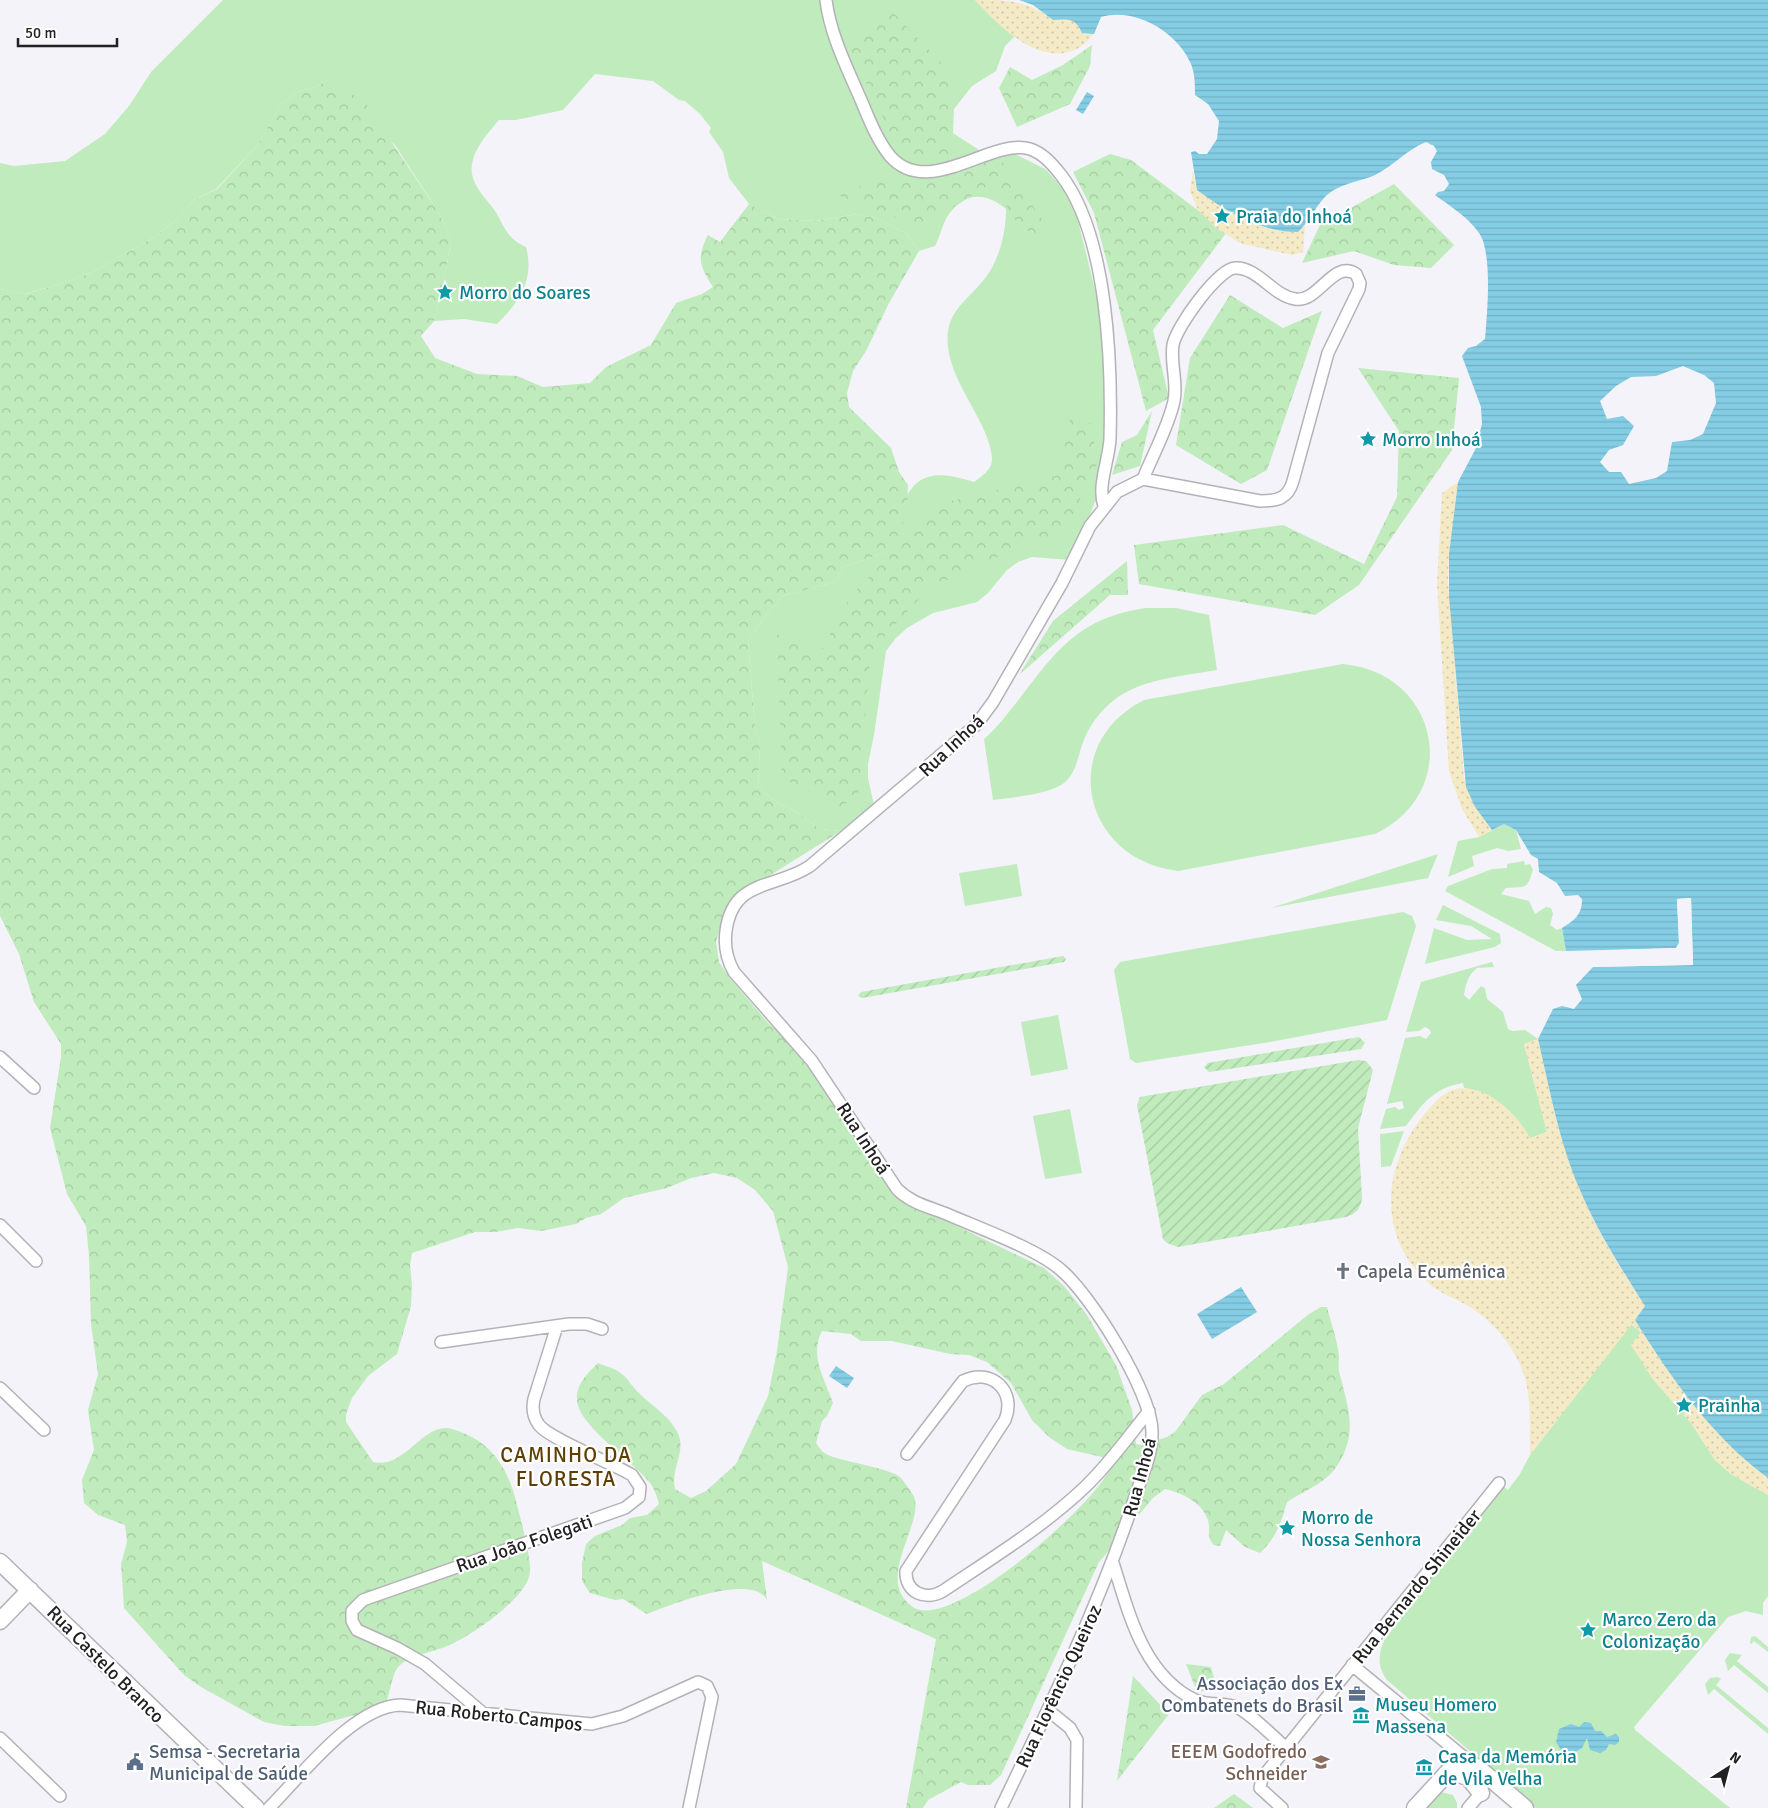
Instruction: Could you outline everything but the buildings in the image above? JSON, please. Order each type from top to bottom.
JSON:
[{"type":"street","points":[[826,0],[841,56],[877,135],[891,157],[905,168],[924,172],[947,169],[1011,148],[1029,149],[1045,157],[1062,177],[1080,208],[1092,237],[1098,267],[1109,358],[1110,440],[1102,492],[1104,506]]},
{"type":"street","points":[[1234,268],[1246,270],[1289,298],[1300,300],[1312,296],[1340,271],[1348,270],[1356,274],[1359,289],[1328,353],[1294,481],[1287,494],[1275,501],[1260,501],[1143,479],[1174,401],[1174,340],[1182,325],[1220,275],[1234,268]]},
{"type":"street","name":"Rua Inhoá","points":[[1113,1563],[1152,1443],[1149,1411],[1107,1328],[1067,1275],[1043,1258],[949,1215],[916,1204],[897,1189],[812,1061],[734,972],[725,949],[727,920],[739,899],[751,890],[797,874],[810,866],[976,725],[993,702],[1062,583],[1090,526],[1104,506],[1125,486],[1143,479]]},
{"type":"street","points":[[0,1057],[34,1088]]},
{"type":"street","points":[[0,1225],[36,1261]]},
{"type":"street","points":[[441,1342],[578,1324],[602,1329]]},
{"type":"street","name":"Rua João Folegati","points":[[484,1714],[426,1664],[398,1648],[357,1630],[352,1621],[352,1611],[364,1600],[625,1508],[639,1497],[640,1487],[632,1474],[549,1433],[536,1420],[534,1399],[557,1326]]},
{"type":"street","points":[[908,1454],[963,1381],[984,1376],[991,1378],[1002,1387],[1009,1407],[1005,1420],[906,1570],[907,1584],[921,1595],[932,1596],[944,1591],[1029,1533],[1071,1500],[1101,1471],[1149,1411]]},
{"type":"street","points":[[0,1388],[44,1430]]},
{"type":"street","name":"Rua Bernardo Shineider","points":[[1282,1808],[1263,1792],[1259,1785],[1286,1748],[1499,1483]]},
{"type":"street","name":"Rua Castelo Branco","points":[[0,1562],[140,1699],[256,1808]]},
{"type":"street","points":[[1113,1563],[1138,1636],[1150,1658],[1168,1680],[1195,1700],[1211,1705],[1240,1709],[1286,1748]]},
{"type":"street","name":"Rua Florêncio Queiroz","points":[[1001,1808],[1048,1710],[1113,1563]]},
{"type":"street","points":[[0,1622],[30,1590]]},
{"type":"street","points":[[1352,1665],[1525,1808]]},
{"type":"street","name":"Rua Roberto Campos","points":[[269,1808],[346,1729],[372,1714],[389,1707],[400,1705],[572,1724],[597,1724],[623,1716],[698,1682],[707,1686],[712,1693],[712,1702],[688,1808]]},
{"type":"street","points":[[1048,1710],[1070,1728],[1077,1740],[1076,1808]]},
{"type":"street","points":[[0,1738],[60,1796]]},
{"type":"street","points":[[1448,1744],[1452,1757],[1449,1771]]},
{"type":"street","points":[[1415,1808],[1449,1771],[1464,1766],[1477,1767]]},
{"type":"street","points":[[1468,1808],[1481,1793],[1483,1780],[1477,1767]]},
{"type":"street","points":[[1449,1771],[1468,1777],[1481,1793]]},
{"type":"green space","points":[[223,0],[975,0],[1015,36],[1005,46],[996,71],[972,86],[954,109],[953,133],[979,150],[1007,150],[1045,169],[1065,190],[1075,209],[1102,318],[1108,412],[1098,493],[1084,532],[1071,560],[1032,557],[1018,562],[1007,570],[988,593],[977,602],[933,613],[907,628],[886,651],[868,764],[868,778],[874,805],[841,831],[820,829],[796,812],[772,799],[758,787],[760,741],[755,727],[748,641],[765,616],[783,596],[835,582],[843,567],[884,553],[904,518],[907,510],[908,494],[914,485],[929,476],[938,475],[974,482],[986,472],[992,463],[990,446],[985,433],[963,391],[951,362],[948,335],[950,324],[958,308],[979,286],[995,262],[1005,227],[1006,209],[990,199],[975,197],[967,199],[953,209],[947,217],[935,246],[919,251],[906,234],[879,219],[857,214],[816,221],[779,219],[749,204],[729,178],[723,152],[709,132],[711,128],[700,114],[685,101],[679,100],[653,81],[595,74],[563,110],[516,120],[499,120],[479,146],[472,162],[473,178],[477,188],[494,210],[508,233],[515,241],[526,247],[528,259],[527,280],[518,299],[497,324],[464,319],[434,321],[451,240],[439,213],[395,145],[329,80],[312,88],[297,92],[281,104],[257,146],[216,189],[194,200],[176,220],[154,237],[91,273],[53,286],[24,294],[0,289],[0,163],[14,166],[65,161],[105,134],[129,106],[151,72]]},
{"type":"green space","points":[[888,7],[952,74],[951,157],[901,155],[850,49],[877,13]]},
{"type":"green space","points":[[1092,45],[1090,66],[1070,104],[1017,127],[999,88],[1010,67],[1032,80],[1063,65]]},
{"type":"green space","points":[[329,80],[365,102],[439,213],[451,240],[434,321],[421,336],[435,358],[477,374],[517,376],[543,387],[590,383],[606,367],[651,345],[676,303],[702,294],[713,287],[705,274],[701,262],[704,243],[708,235],[720,242],[749,204],[779,219],[816,221],[857,214],[879,219],[906,234],[919,251],[889,303],[866,351],[853,371],[847,393],[849,407],[891,448],[899,472],[908,485],[907,512],[898,536],[884,553],[843,567],[835,582],[783,596],[765,616],[748,641],[755,727],[760,741],[758,787],[772,799],[796,812],[820,829],[841,831],[732,901],[722,920],[716,942],[719,962],[729,977],[769,1024],[799,1046],[913,1205],[1044,1268],[1064,1286],[1087,1315],[1116,1365],[1132,1410],[1136,1444],[1142,1445],[1167,1437],[1175,1432],[1202,1395],[1224,1384],[1309,1314],[1321,1307],[1327,1307],[1335,1337],[1339,1356],[1339,1371],[1350,1421],[1347,1445],[1334,1470],[1318,1484],[1287,1502],[1277,1530],[1270,1542],[1260,1553],[1245,1547],[1226,1530],[1220,1546],[1214,1545],[1210,1539],[1209,1524],[1205,1514],[1191,1499],[1165,1489],[1153,1498],[1099,1562],[1001,1775],[990,1785],[968,1785],[961,1782],[928,1800],[923,1808],[906,1808],[936,1639],[762,1561],[767,1600],[759,1592],[745,1589],[729,1590],[691,1598],[647,1614],[623,1599],[615,1600],[590,1593],[582,1581],[582,1563],[586,1544],[595,1536],[622,1525],[630,1518],[647,1515],[659,1504],[650,1483],[595,1431],[579,1409],[577,1393],[579,1388],[590,1371],[598,1363],[622,1374],[674,1426],[680,1440],[680,1452],[674,1482],[675,1489],[691,1498],[706,1491],[736,1464],[768,1396],[777,1351],[788,1267],[773,1211],[755,1190],[737,1178],[714,1173],[691,1178],[667,1188],[624,1198],[601,1214],[586,1218],[576,1224],[541,1231],[518,1228],[495,1232],[475,1232],[412,1253],[410,1265],[411,1306],[397,1354],[368,1376],[352,1398],[346,1414],[346,1422],[373,1462],[384,1463],[395,1459],[432,1431],[442,1428],[464,1433],[485,1446],[500,1463],[511,1484],[527,1545],[530,1571],[527,1581],[511,1603],[486,1623],[446,1647],[411,1658],[400,1665],[395,1673],[384,1707],[314,1726],[284,1726],[264,1722],[201,1687],[184,1675],[124,1608],[121,1564],[127,1542],[125,1525],[98,1515],[84,1503],[82,1480],[94,1450],[88,1410],[98,1374],[91,1324],[89,1255],[86,1226],[67,1194],[50,1128],[61,1057],[61,1044],[34,1002],[19,954],[0,916],[0,289],[25,294],[53,286],[91,273],[154,237],[176,220],[194,200],[217,189],[257,146],[281,104],[297,92],[312,88]],"holes":[[[822,1331],[851,1334],[861,1341],[892,1341],[950,1354],[969,1355],[987,1362],[1011,1383],[1032,1420],[1049,1437],[1067,1449],[1102,1457],[1109,1470],[1098,1487],[1050,1536],[987,1585],[957,1602],[931,1610],[913,1607],[902,1596],[898,1582],[899,1567],[913,1521],[915,1508],[913,1495],[896,1474],[833,1457],[825,1453],[816,1443],[822,1421],[827,1416],[833,1403],[820,1368],[817,1350],[818,1340]]]},
{"type":"green space","points":[[1110,154],[1131,160],[1227,232],[1153,330],[1169,398],[1146,411],[1094,213],[1073,172]]},
{"type":"green space","points":[[1001,160],[1059,244],[1021,228],[991,183],[922,228],[830,192]]},
{"type":"green space","points":[[1394,184],[1454,245],[1431,268],[1394,265],[1354,251],[1302,263],[1320,225]]},
{"type":"green space","points":[[1230,295],[1283,328],[1322,311],[1267,470],[1241,484],[1176,445],[1190,358]]},
{"type":"green space","points":[[1358,368],[1459,378],[1452,450],[1359,585],[1315,615],[1139,584],[1134,545],[1283,525],[1364,564],[1397,497],[1399,431]]},
{"type":"green space","points":[[1152,411],[1140,466],[1112,475],[1122,442],[1137,435]]},
{"type":"green space","points":[[1071,414],[1092,424],[1097,465],[1062,536],[1036,540],[929,588],[871,651],[858,796],[840,807],[782,778],[777,634],[818,656],[851,596],[939,504],[1059,475]]},
{"type":"green space","points":[[1127,561],[1128,595],[1110,595],[1019,675],[1053,621]]},
{"type":"green space","points":[[1146,608],[1176,608],[1209,615],[1217,670],[1153,682],[1118,697],[1104,709],[1092,724],[1083,741],[1074,769],[1067,781],[1046,791],[993,800],[984,739],[1003,720],[1059,650],[1072,638],[1104,619],[1123,612]]},
{"type":"green space","points":[[1343,664],[1376,672],[1401,688],[1419,711],[1428,737],[1429,764],[1421,791],[1403,815],[1375,834],[1178,871],[1145,862],[1120,846],[1102,824],[1092,798],[1091,771],[1099,744],[1117,720],[1144,700]]},
{"type":"green space","points":[[1504,824],[1516,830],[1521,849],[1508,851],[1497,848],[1472,856],[1474,866],[1448,877],[1458,841],[1479,837]]},
{"type":"green space","points":[[1438,854],[1428,878],[1271,908]]},
{"type":"green space","points":[[1524,861],[1525,865],[1530,864],[1533,870],[1527,884],[1522,887],[1506,888],[1501,894],[1529,901],[1535,914],[1546,907],[1551,908],[1553,914],[1550,925],[1557,930],[1562,928],[1566,951],[1556,951],[1445,891],[1448,886],[1492,869],[1507,868],[1507,864]]},
{"type":"green space","points":[[1017,864],[1022,896],[965,906],[959,873]]},
{"type":"green space","points":[[1443,905],[1500,934],[1501,943],[1495,947],[1425,964],[1434,928],[1467,940],[1492,939],[1471,926],[1436,920]]},
{"type":"green space","points":[[1403,912],[1412,916],[1416,926],[1387,1020],[1270,1042],[1136,1063],[1130,1059],[1114,970],[1120,962]]},
{"type":"green space","points":[[1063,956],[1066,959],[1064,962],[862,998],[858,996],[861,992]]},
{"type":"green space","points":[[1492,962],[1494,967],[1477,968],[1471,973],[1464,995],[1469,1000],[1481,986],[1485,988],[1487,999],[1503,1012],[1508,1029],[1512,1031],[1525,1030],[1538,1039],[1524,1044],[1547,1132],[1530,1138],[1468,1088],[1464,1088],[1463,1083],[1444,1089],[1430,1098],[1406,1126],[1380,1129],[1386,1109],[1395,1107],[1399,1110],[1404,1108],[1402,1101],[1387,1104],[1405,1038],[1420,1036],[1426,1039],[1431,1033],[1425,1027],[1419,1031],[1406,1032],[1421,982]]},
{"type":"green space","points":[[1058,1015],[1068,1069],[1031,1076],[1021,1022]]},
{"type":"green space","points":[[1359,1037],[1365,1043],[1361,1049],[1209,1072],[1204,1067],[1208,1063]]},
{"type":"green space","points":[[1358,1060],[1366,1061],[1373,1070],[1358,1128],[1362,1198],[1359,1208],[1353,1214],[1346,1217],[1178,1247],[1167,1243],[1163,1239],[1137,1105],[1140,1097]]},
{"type":"green space","points":[[1070,1109],[1082,1173],[1045,1179],[1033,1116]]},
{"type":"green space","points":[[1404,1131],[1391,1166],[1381,1167],[1380,1134]]},
{"type":"green space","points":[[1631,1324],[1641,1332],[1652,1378],[1691,1423],[1715,1460],[1731,1474],[1768,1495],[1768,1596],[1763,1603],[1763,1615],[1746,1611],[1728,1617],[1634,1727],[1635,1730],[1730,1808],[1536,1808],[1387,1680],[1381,1670],[1380,1655],[1385,1639],[1503,1486],[1508,1490],[1520,1474],[1530,1455]]},
{"type":"green space","points":[[1755,1636],[1768,1647],[1768,1652],[1754,1641],[1750,1643],[1751,1637]]},
{"type":"green space","points":[[1730,1653],[1742,1655],[1737,1661],[1768,1687],[1768,1693],[1734,1665],[1728,1671],[1725,1660]]},
{"type":"green space","points":[[1186,1664],[1211,1667],[1217,1689],[1197,1692]]},
{"type":"green space","points":[[1133,1676],[1169,1714],[1117,1781]]},
{"type":"green space","points":[[1718,1677],[1721,1679],[1716,1685],[1768,1728],[1768,1734],[1714,1689],[1708,1695],[1705,1684],[1710,1678]]},
{"type":"green space","points":[[1441,1792],[1453,1795],[1457,1808],[1424,1808]]},
{"type":"green space","points":[[1234,1794],[1253,1808],[1214,1808]]},
{"type":"sand","points":[[975,0],[1017,2],[1035,8],[1053,20],[1071,20],[1077,24],[1082,33],[1094,34],[1077,49],[1062,53],[1048,53],[1020,41]]},
{"type":"sand","name":"Praia do Inhoá","points":[[1193,172],[1197,190],[1251,221],[1266,228],[1281,231],[1294,231],[1305,225],[1303,252],[1292,255],[1240,243],[1216,228],[1197,208],[1190,191]]},
{"type":"sand","points":[[1458,482],[1449,554],[1448,582],[1464,777],[1475,807],[1492,830],[1479,837],[1462,809],[1449,771],[1437,584],[1442,493]]},
{"type":"sand","points":[[1538,1039],[1556,1116],[1573,1172],[1602,1235],[1645,1306],[1635,1320],[1694,1406],[1729,1444],[1768,1478],[1768,1495],[1731,1474],[1715,1460],[1691,1423],[1652,1378],[1631,1345],[1641,1332],[1632,1324],[1530,1455],[1529,1397],[1516,1356],[1507,1342],[1486,1318],[1432,1286],[1412,1265],[1399,1242],[1392,1218],[1391,1193],[1396,1168],[1405,1144],[1419,1121],[1437,1100],[1449,1091],[1462,1088],[1476,1090],[1490,1096],[1514,1115],[1530,1138],[1547,1132],[1524,1044]]},
{"type":"water","points":[[1019,0],[1768,0],[1768,1478],[1729,1444],[1694,1405],[1678,1385],[1635,1320],[1645,1306],[1602,1235],[1573,1172],[1556,1116],[1538,1039],[1553,1009],[1562,1006],[1574,1009],[1582,999],[1576,985],[1593,967],[1693,965],[1691,898],[1677,899],[1679,943],[1676,948],[1566,951],[1562,928],[1577,916],[1581,909],[1582,899],[1578,895],[1565,896],[1557,883],[1539,872],[1538,859],[1531,855],[1516,830],[1504,824],[1492,830],[1475,807],[1466,787],[1449,597],[1449,554],[1458,482],[1475,450],[1482,424],[1481,407],[1462,356],[1468,348],[1476,346],[1485,339],[1488,269],[1483,242],[1479,233],[1464,217],[1435,195],[1438,192],[1444,191],[1449,184],[1444,175],[1432,169],[1431,162],[1437,151],[1434,146],[1426,142],[1412,149],[1389,167],[1375,175],[1342,186],[1329,193],[1298,232],[1270,229],[1232,213],[1197,190],[1191,152],[1207,154],[1217,139],[1219,121],[1208,104],[1195,95],[1191,64],[1185,52],[1176,42],[1166,32],[1154,25],[1128,16],[1114,15],[1101,17],[1094,34],[1082,33],[1077,24],[1071,20],[1053,20],[1033,5]],"holes":[[[1683,366],[1704,375],[1714,383],[1716,403],[1703,434],[1690,440],[1672,442],[1667,471],[1656,478],[1629,484],[1621,472],[1609,472],[1600,462],[1609,450],[1623,445],[1634,426],[1623,416],[1607,419],[1600,401],[1616,386],[1631,377],[1656,376]]]},
{"type":"water","points":[[1087,92],[1094,96],[1083,114],[1076,110]]},
{"type":"water","points":[[1241,1287],[1257,1312],[1212,1339],[1197,1314]]},
{"type":"water","points":[[836,1366],[854,1378],[847,1388],[829,1376]]},
{"type":"water","points":[[1584,1722],[1591,1723],[1595,1731],[1601,1731],[1607,1737],[1616,1734],[1619,1737],[1619,1742],[1615,1745],[1609,1744],[1606,1750],[1600,1753],[1590,1750],[1587,1738],[1582,1748],[1574,1753],[1561,1750],[1556,1742],[1559,1729],[1571,1724],[1579,1727]]},
{"type":"pier","points":[[1691,898],[1693,965],[1590,967],[1593,965],[1690,963],[1689,901],[1680,901],[1681,944],[1676,950],[1564,952],[1676,948],[1679,943],[1677,899]]},
{"type":"place","name":"Praia do Inhoá","points":[[1222,216]]},
{"type":"place","name":"Morro do Soares","points":[[445,292]]},
{"type":"place","name":"Morro Inhoá","points":[[1368,439]]},
{"type":"place","name":"Capela Ecumênica","points":[[1343,1271]]},
{"type":"place","name":"Prainha","points":[[1684,1405]]},
{"type":"place","name":"Morro de Nossa Senhora","points":[[1287,1528]]},
{"type":"place","name":"Marco Zero da Colonização","points":[[1588,1630]]},
{"type":"place","name":"Associação dos Ex Combatenets do Brasil","points":[[1357,1694]]},
{"type":"place","name":"Museu Homero Massena","points":[[1361,1715]]},
{"type":"place","name":"Semsa - Secretaria Municipal de Saúde","points":[[135,1762]]},
{"type":"place","name":"EEEM Godofredo Schneider","points":[[1321,1762]]},
{"type":"place","name":"Casa da Memória de Vila Velha","points":[[1424,1767]]},
{"type":"district","name":"CAMINHO DA FLORESTA","points":[[566,1467]]}]
